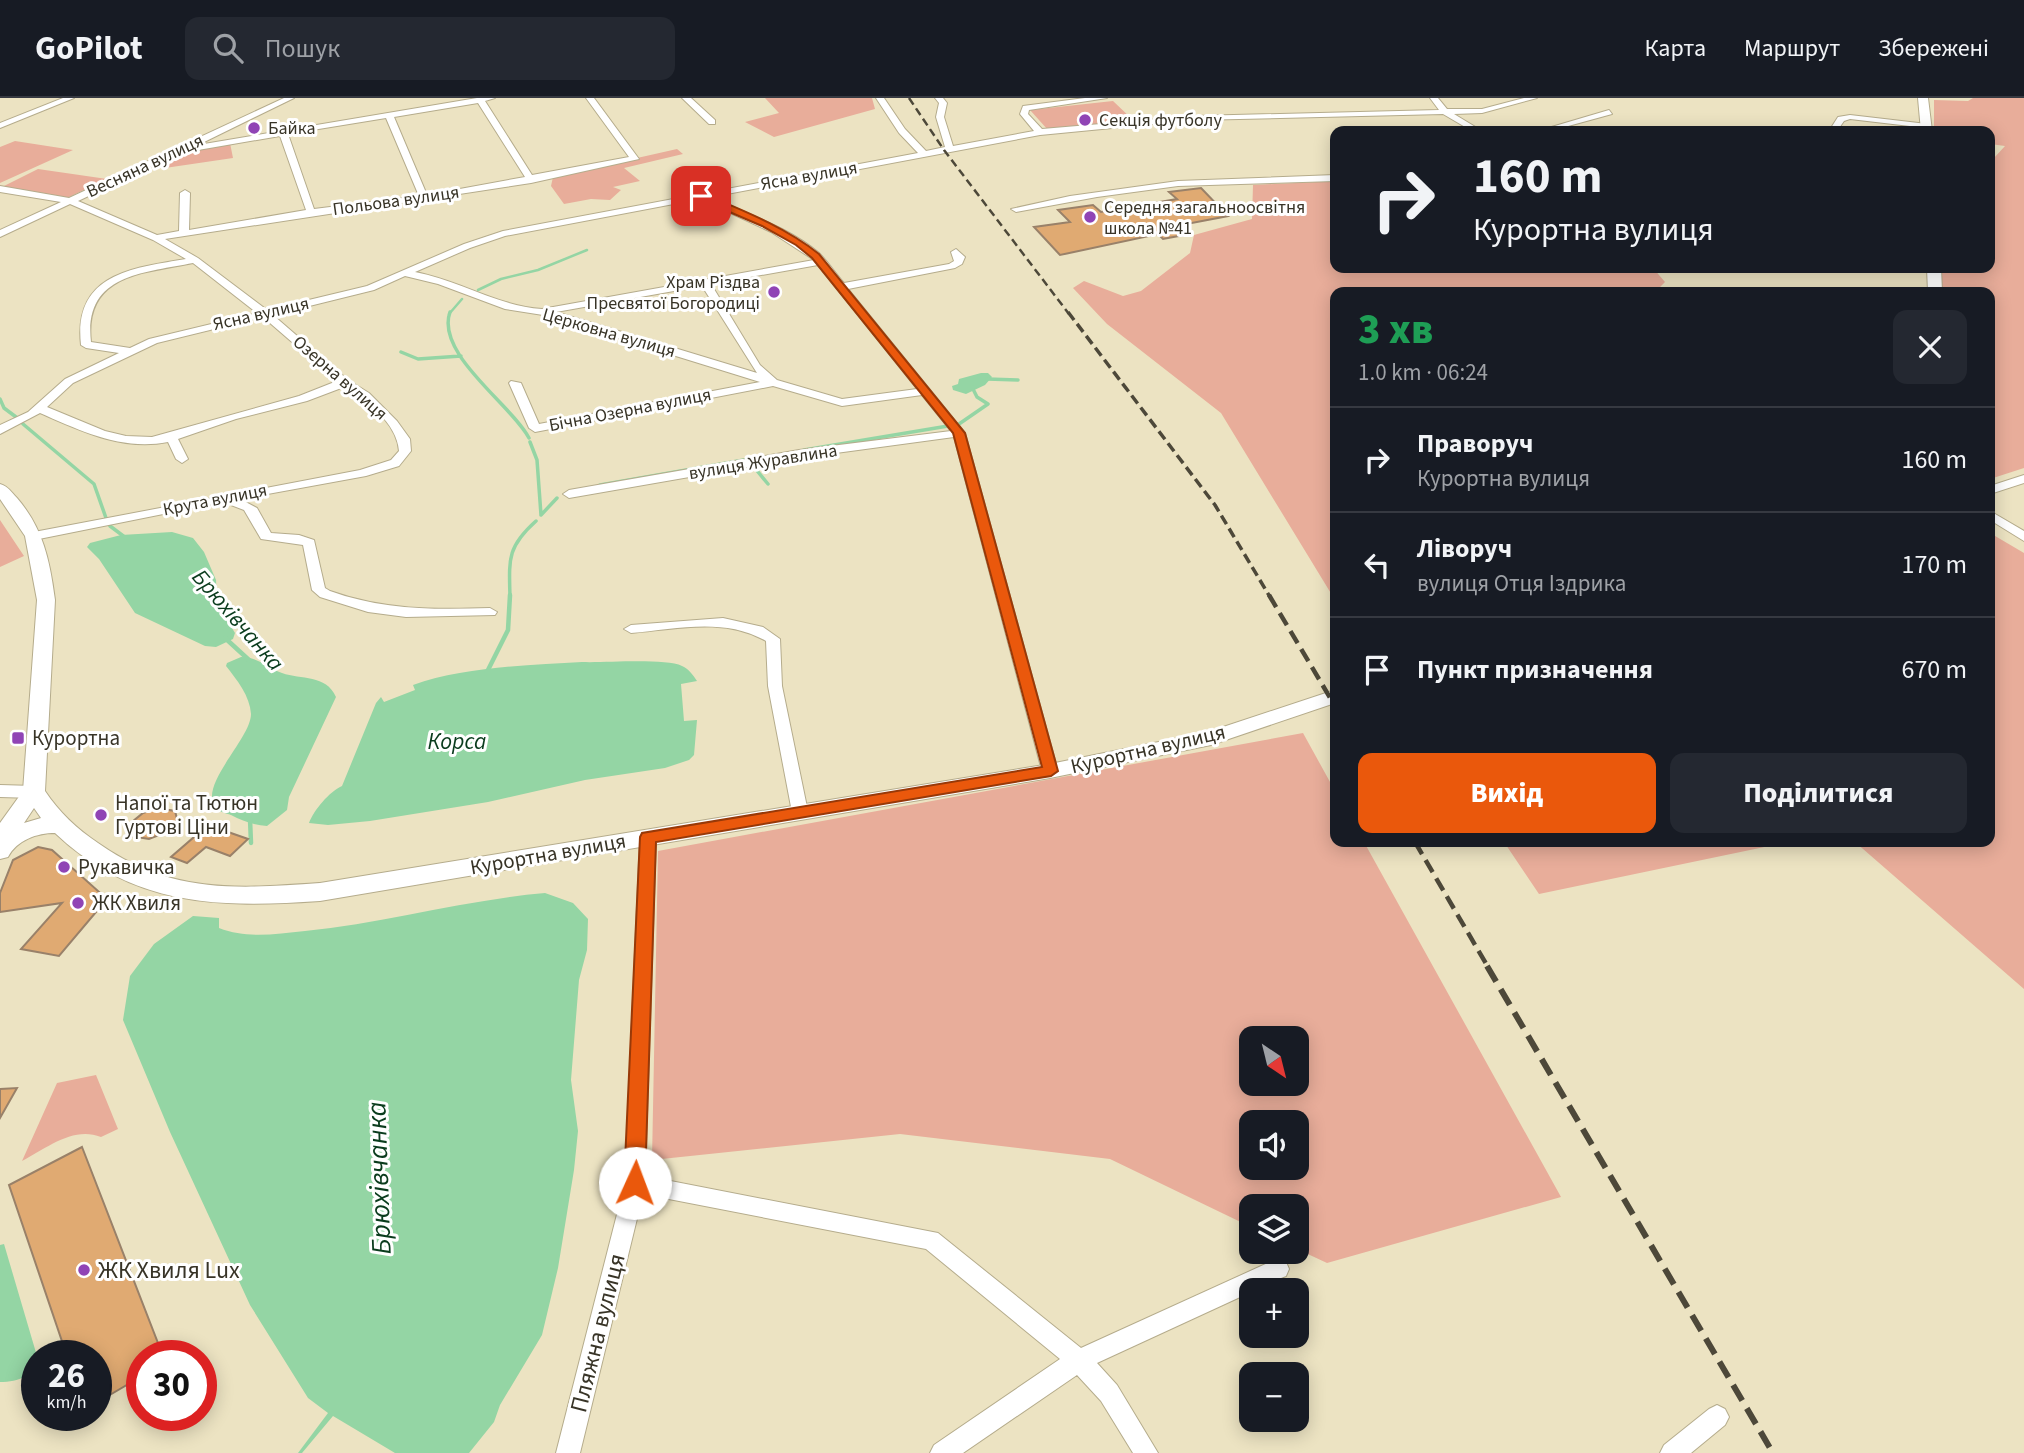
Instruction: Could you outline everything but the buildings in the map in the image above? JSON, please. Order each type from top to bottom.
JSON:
[{"type":"main road","points":[[1923,98],[1927,126]]},
{"type":"main road","points":[[0,489],[19,511],[34,536],[46,600],[34,792],[7,830],[1,849]]},
{"type":"main road","name":"Курортна вулиця","points":[[34,792],[75,838],[120,870],[140,879],[187,890],[251,896],[320,892],[1051,771],[1211,738],[1330,698]]},
{"type":"main road","points":[[1,849],[22,831],[43,824],[62,825]]},
{"type":"street","points":[[0,126],[71,98]]},
{"type":"street","name":"Весняна вулиця","points":[[0,234],[290,98]]},
{"type":"street","points":[[178,150],[491,98]]},
{"type":"street","name":"Польова вулиця","points":[[156,239],[311,212],[424,198],[635,159],[590,98]]},
{"type":"street","points":[[686,98],[712,122]]},
{"type":"street","points":[[880,98],[902,131],[924,155]]},
{"type":"street","points":[[939,98],[943,103],[940,117],[945,124],[945,139],[950,148]]},
{"type":"street","points":[[1040,132],[1024,114],[1026,108],[1103,98]]},
{"type":"street","points":[[1434,98],[1446,113],[1469,126]]},
{"type":"street","name":"Ясна вулиця","points":[[0,430],[23,419],[69,381],[131,351],[175,334],[344,295],[405,274],[467,246],[503,234],[1040,132],[1219,117],[1482,111],[1533,98]]},
{"type":"street","points":[[480,100],[531,180]]},
{"type":"street","points":[[1561,126],[1609,113]]},
{"type":"street","points":[[388,116],[424,198]]},
{"type":"street","points":[[1836,126],[1841,119],[1850,117],[1908,126]]},
{"type":"street","points":[[282,133],[311,212]]},
{"type":"street","points":[[1016,209],[1082,195],[1155,186],[1233,180],[1330,178]]},
{"type":"street","name":"Озерна вулиця","points":[[0,189],[70,201],[156,239],[195,260],[264,313],[344,382],[365,395],[404,439],[405,451],[395,463]]},
{"type":"street","points":[[184,233],[185,192]]},
{"type":"street","points":[[701,196],[800,243],[820,262],[959,433],[1051,771]]},
{"type":"street","points":[[841,288],[952,266],[959,262],[960,257],[956,252]]},
{"type":"street","points":[[131,351],[86,345],[85,322],[93,302],[112,280],[195,260]]},
{"type":"street","points":[[544,312],[820,262]]},
{"type":"street","name":"Церковна вулиця","points":[[405,274],[430,277],[482,299],[517,309],[544,312],[842,403],[926,391]]},
{"type":"street","points":[[704,281],[756,367],[773,382]]},
{"type":"street","points":[[38,408],[114,438],[141,441],[172,438],[232,418],[320,395],[344,382]]},
{"type":"street","name":"Бічна Озерна вулиця","points":[[516,383],[535,428],[773,382]]},
{"type":"street","name":"вулиця Журавлина","points":[[569,494],[799,454],[959,433]]},
{"type":"street","points":[[172,438],[182,459]]},
{"type":"street","name":"Крута вулиця","points":[[34,536],[362,473],[395,463]]},
{"type":"street","points":[[1995,489],[2024,480]]},
{"type":"street","points":[[222,498],[241,502],[255,510],[267,536],[275,540],[304,540],[309,543],[318,590],[325,594],[376,611],[395,614],[490,612]]},
{"type":"street","points":[[1995,518],[2024,537]]},
{"type":"street","points":[[631,629],[694,624],[736,625],[763,632],[772,639],[775,686],[800,812]]},
{"type":"street","points":[[0,791],[34,792]]},
{"type":"street","name":"Пляжна вулиця","points":[[568,1453],[635,1183],[648,837]]},
{"type":"street","points":[[635,1183],[931,1240],[1079,1360],[1109,1393],[1146,1453]]},
{"type":"street","points":[[942,1453],[1079,1360],[1278,1269]]},
{"type":"street","points":[[1672,1453],[1717,1417]]},
{"type":"shaded area","points":[[765,98],[872,98],[875,109],[774,137],[745,122],[779,113]]},
{"type":"shaded area","points":[[1973,98],[2024,98],[2024,468],[1995,477],[1995,287],[1942,287],[1941,273],[1995,273],[1995,157],[2005,146],[1995,145],[1995,126],[1934,126],[1934,100],[1968,101]]},
{"type":"shaded area","points":[[1113,101],[1133,120],[1048,130],[1030,110]]},
{"type":"shaded area","points":[[15,141],[73,150],[0,183],[0,147]]},
{"type":"shaded area","points":[[230,143],[233,158],[165,168],[158,165],[182,152]]},
{"type":"shaded area","points":[[677,149],[683,154],[624,168],[640,181],[613,187],[621,190],[610,200],[591,199],[564,204],[551,186],[553,177]]},
{"type":"shaded area","points":[[38,169],[107,179],[67,198],[0,188]]},
{"type":"shaded area","points":[[1330,181],[1330,273],[1657,273],[1665,282],[1660,287],[1330,287],[1330,592],[1221,413],[1107,324],[1073,288],[1084,281],[1123,296],[1141,291],[1190,253],[1194,235],[1252,219],[1253,185]]},
{"type":"shaded area","points":[[0,520],[24,556],[0,567]]},
{"type":"shaded area","points":[[1995,536],[2024,553],[2024,989],[1861,847],[1995,847]]},
{"type":"shaded area","points":[[1303,733],[1330,782],[1330,847],[1367,847],[1561,1197],[1327,1263],[1309,1255],[1309,1194],[1239,1194],[1239,1221],[1110,1159],[900,1134],[652,1160],[658,851]]},
{"type":"shaded area","points":[[1507,847],[1765,847],[1539,894]]},
{"type":"shaded area","points":[[96,1075],[118,1129],[101,1137],[91,1134],[70,1136],[22,1161],[57,1083]]},
{"type":"water","points":[[988,373],[992,377],[985,385],[966,394],[953,390],[952,386],[958,384],[959,379]]},
{"type":"water","points":[[172,532],[193,538],[204,552],[216,580],[217,603],[235,633],[233,639],[216,647],[205,646],[135,613],[99,559],[87,547],[90,543],[121,535]]},
{"type":"water","points":[[241,657],[247,657],[282,673],[320,681],[332,690],[336,697],[289,797],[287,810],[267,826],[257,825],[221,811],[216,808],[212,799],[213,788],[219,775],[249,724],[251,714],[246,695],[226,666]]},
{"type":"water","name":"Корса","points":[[582,662],[662,662],[687,669],[697,681],[681,684],[684,721],[697,720],[694,755],[689,760],[665,768],[585,780],[488,802],[370,821],[328,825],[309,823],[322,802],[342,786],[376,703],[381,697],[384,702],[415,690],[413,685],[453,674]]},
{"type":"water","points":[[545,893],[573,903],[588,919],[587,950],[579,980],[571,1080],[578,1131],[574,1170],[558,1268],[542,1335],[500,1405],[494,1422],[469,1453],[395,1453],[333,1416],[302,1453],[298,1453],[328,1413],[308,1398],[250,1305],[170,1132],[123,1020],[130,976],[154,944],[193,916],[219,918],[219,928],[240,934],[272,934],[365,923]]},
{"type":"water","points":[[4,1244],[32,1340],[21,1340],[21,1378],[0,1382],[0,1245]]},
{"type":"waterway","points":[[478,290],[501,279],[538,270],[587,250]]},
{"type":"waterway","points":[[450,313],[462,299]]},
{"type":"waterway","points":[[450,313],[448,328],[460,356]]},
{"type":"waterway","points":[[401,352],[418,359],[460,356]]},
{"type":"waterway","points":[[460,356],[529,438]]},
{"type":"waterway","points":[[987,379],[1018,380]]},
{"type":"waterway","points":[[959,424],[988,404],[977,397],[972,387]]},
{"type":"waterway","name":"Брюхівчанка","points":[[0,399],[4,408],[16,417]]},
{"type":"waterway","name":"Брюхівчанка","points":[[23,424],[94,484],[106,518]]},
{"type":"waterway","points":[[804,450],[948,426]]},
{"type":"waterway","points":[[530,442],[537,460],[541,515],[557,498]]},
{"type":"waterway","points":[[600,485],[761,457]]},
{"type":"waterway","points":[[754,467],[768,484]]},
{"type":"waterway","points":[[510,595],[510,563],[515,546],[536,521]]},
{"type":"waterway","name":"Брюхівчанка","points":[[110,526],[126,538]]},
{"type":"waterway","points":[[486,674],[508,630],[510,595]]},
{"type":"waterway","name":"Брюхівчанка","points":[[225,638],[249,660]]},
{"type":"waterway","name":"Брюхівчанка","points":[[250,819],[251,843]]},
{"type":"railway","points":[[909,98],[944,150],[1069,314]]},
{"type":"railway","points":[[1068,312],[1215,505],[1270,597]]},
{"type":"railway","points":[[1269,595],[1330,698]]},
{"type":"railway","points":[[1418,847],[1488,967]]},
{"type":"railway","points":[[1487,966],[1773,1453]]},
{"type":"place","name":"Секція футболу","points":[[1085,120]]},
{"type":"place","name":"Байка","points":[[254,128]]},
{"type":"place","name":"Середня загальноосвітня школа №41","points":[[1090,217]]},
{"type":"place","name":"Храм Різдва Пресвятої Богородиці","points":[[774,292]]},
{"type":"place","name":"Курортна","points":[[18,738]]},
{"type":"place","name":"Напої та Тютюн Гуртові Ціни","points":[[101,815]]},
{"type":"place","name":"Рукавичка","points":[[64,867]]},
{"type":"place","name":"ЖК Хвиля","points":[[78,903]]},
{"type":"place","name":"ЖК Хвиля Lux","points":[[84,1270]]},
{"type":"route","points":[[635,1183],[648,837],[1051,771],[959,433],[816,256],[800,243],[765,224],[701,196]]}]
